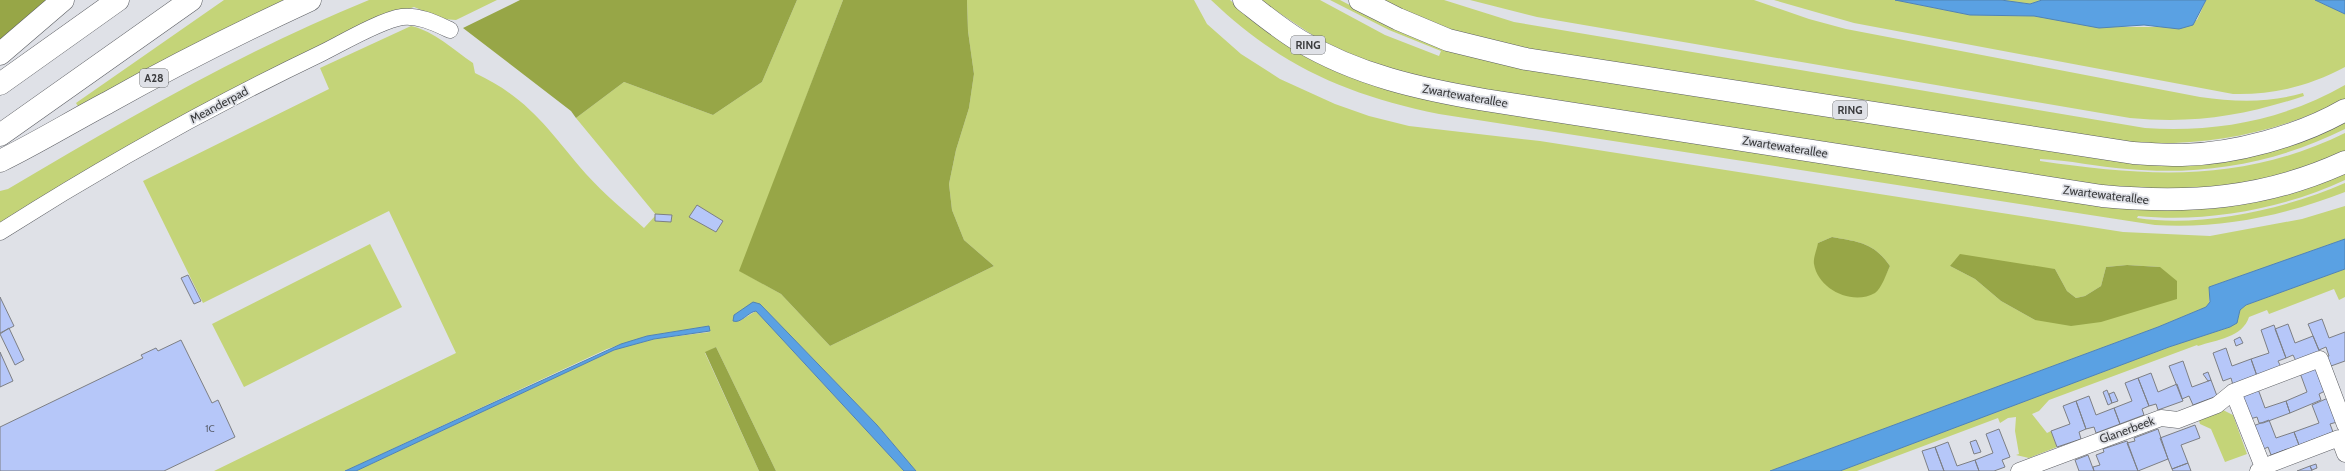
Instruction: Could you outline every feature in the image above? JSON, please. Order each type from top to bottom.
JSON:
[{"type":"main road","points":[[0,54],[63,0]]},
{"type":"main road","points":[[0,84],[118,0]]},
{"type":"main road","points":[[0,135],[190,0]]},
{"type":"main road","name":"A28","points":[[0,161],[45,139],[106,103],[219,43],[310,0]]},
{"type":"main road","name":"Zwartewaterallee","points":[[1244,0],[1300,41],[1333,58],[1379,77],[1410,86],[1492,101],[2102,196],[2151,201],[2190,201],[2236,195],[2271,189],[2345,162]]},
{"type":"main road","name":"RING","points":[[1360,0],[1398,19],[1448,40],[1526,59],[2133,153],[2182,155],[2219,151],[2281,136],[2310,126],[2345,110]]},
{"type":"street","name":"Meanderpad","points":[[0,232],[115,161],[196,116],[287,69],[379,25],[400,17],[412,16],[422,18],[450,30]]},
{"type":"street","name":"Glanerbeek","points":[[2019,471],[2161,418],[2178,420],[2218,406],[2233,392],[2320,359],[2343,433],[2345,454]]},
{"type":"street","points":[[2233,392],[2260,469],[2343,433]]},
{"type":"green space","points":[[0,0],[56,0],[0,47]]},
{"type":"green space","points":[[224,0],[286,0],[79,108],[76,103]]},
{"type":"green space","points":[[369,0],[497,0],[456,20],[443,19],[414,7],[386,17],[0,225],[0,191],[8,189],[140,112],[230,64],[276,41]]},
{"type":"green space","points":[[520,0],[797,0],[762,82],[713,115],[624,82],[576,118],[571,111],[463,28]]},
{"type":"green space","points":[[797,0],[843,0],[740,271],[781,294],[830,346],[994,266],[964,240],[952,210],[949,184],[956,150],[969,108],[974,74],[968,31],[967,0],[1194,0],[1207,24],[1241,54],[1280,79],[1335,104],[1369,116],[1409,126],[1540,141],[2123,232],[2210,236],[2302,219],[2345,206],[2345,239],[2209,287],[2209,304],[2206,307],[2158,327],[1770,471],[916,471],[877,425],[760,304],[738,322],[756,311],[904,471],[776,471],[716,347],[705,353],[759,471],[356,471],[614,350],[654,339],[710,332],[709,326],[647,336],[607,349],[345,471],[214,471],[456,353],[389,211],[203,303],[143,181],[329,89],[320,68],[411,26],[436,36],[473,63],[475,73],[494,83],[524,105],[549,130],[586,174],[644,228],[656,215],[576,118],[624,82],[713,115],[762,82]],"holes":[[[1832,237],[1865,244],[1878,252],[1884,258],[1890,266],[1881,283],[1875,290],[1858,297],[1818,243]],[[2127,265],[2160,267],[2035,320],[2001,301],[1975,279],[1950,266],[2055,269],[2067,291],[2076,298],[2085,296],[2101,286],[2106,267]]]},
{"type":"green space","points":[[843,0],[967,0],[968,31],[974,74],[969,108],[956,150],[949,184],[952,210],[964,240],[994,266],[830,346],[781,294],[739,271]]},
{"type":"green space","points":[[1211,0],[1230,0],[1250,17],[1311,58],[2097,205],[2345,172],[2345,180],[2321,190],[2296,199],[2244,212],[2190,217],[2164,218],[2138,216],[2137,218],[2189,220],[2216,218],[2243,214],[2297,201],[2345,183],[2345,192],[2299,208],[2252,219],[2204,225],[2155,225],[1439,114],[1374,97],[1316,75],[1263,43]]},
{"type":"green space","points":[[1260,0],[1320,0],[1385,35],[1439,56],[1441,51],[1389,30],[1330,0],[1340,0],[1390,26],[2106,159],[2345,121],[2345,129],[2293,151],[2239,164],[2211,168],[2155,171],[2040,159],[2040,161],[2120,170],[2158,172],[2195,172],[2232,168],[2269,161],[2307,149],[2345,133],[2345,151],[2315,164],[2267,179],[2235,185],[2196,189],[2127,189],[1440,82],[1368,62],[1320,40]]},
{"type":"green space","points":[[1381,0],[1444,0],[1514,22],[2145,128],[2197,128],[2248,122],[2298,107],[2345,85],[2345,99],[2296,120],[2244,134],[2192,142],[2138,143],[1536,50],[1476,38],[1428,21]]},
{"type":"green space","points":[[1470,0],[1754,0],[1809,19],[1846,29],[2200,97],[2252,101],[2277,99],[2303,93],[2304,96],[2260,109],[2218,117],[2176,120],[2130,118],[1537,17]]},
{"type":"green space","points":[[1774,0],[1895,0],[1970,15],[2034,16],[2124,27],[2161,27],[2197,20],[2206,0],[2315,0],[2345,14],[2345,67],[2332,74],[2291,88],[2263,93],[2233,94],[1854,23]]},
{"type":"green space","points":[[2001,0],[2042,0],[2030,4]]},
{"type":"green space","points":[[1832,237],[1865,244],[1878,252],[1884,258],[1890,266],[1882,284],[1875,293],[1866,297],[1847,296],[1837,293],[1822,281],[1814,264],[1815,256],[1818,243]]},
{"type":"green space","points":[[370,244],[402,307],[244,387],[212,324]]},
{"type":"green space","points":[[1960,254],[2055,269],[2067,291],[2076,298],[2085,296],[2101,286],[2106,267],[2127,265],[2160,267],[2177,281],[2177,299],[2101,322],[2071,326],[2035,320],[2001,301],[1975,279],[1950,266]]},
{"type":"green space","points":[[2345,269],[2345,297],[2339,300],[2334,289],[2269,314],[2267,310],[2249,317],[2246,324],[2241,329],[2228,337],[2198,346],[2197,345],[2049,400],[2039,411],[2032,414],[2047,433],[2051,431],[2057,447],[2029,458],[2016,455],[2019,454],[2015,431],[2016,417],[2008,418],[2000,423],[1998,418],[1857,471],[1840,471],[2169,347],[2230,327],[2238,319],[2240,310],[2246,305]]},
{"type":"green space","points":[[716,347],[776,471],[759,471],[705,352]]},
{"type":"green space","points":[[2221,409],[2233,415],[2247,454],[2225,462],[2211,429],[2200,424],[2198,418]]},
{"type":"water","points":[[1895,0],[2001,0],[2030,4],[2042,0],[2206,0],[2193,25],[2179,29],[2144,25],[2099,28],[2034,16],[1970,15]]},
{"type":"water","points":[[2315,0],[2345,0],[2345,14]]},
{"type":"water","points":[[2345,239],[2345,269],[2246,305],[2240,310],[2237,323],[2230,327],[2169,347],[1840,471],[1770,471],[2158,327],[2206,307],[2210,302],[2209,287]]},
{"type":"water","points":[[753,302],[760,304],[877,425],[916,471],[904,471],[756,311],[750,313],[739,321],[733,321],[734,315]]},
{"type":"water","points":[[709,326],[710,331],[654,339],[614,350],[356,471],[345,471],[621,344],[647,336]]},
{"type":"building","points":[[697,205],[723,221],[716,232],[689,217]]},
{"type":"building","points":[[655,214],[672,215],[671,222],[655,221]]},
{"type":"building","points":[[188,275],[201,301],[194,304],[181,278]]},
{"type":"building","points":[[0,297],[14,326],[0,333]]},
{"type":"building","points":[[2322,319],[2329,338],[2345,332],[2345,361],[2331,366],[2327,357],[2329,356],[2326,347],[2319,350],[2308,324]]},
{"type":"building","points":[[2288,324],[2295,343],[2313,336],[2320,353],[2296,361],[2293,355],[2286,358],[2275,329]]},
{"type":"building","points":[[2274,325],[2286,358],[2278,361],[2281,367],[2257,376],[2251,359],[2269,353],[2261,330]]},
{"type":"building","points":[[9,328],[24,360],[15,365],[0,334]]},
{"type":"building","points":[[2240,337],[2243,343],[2236,346],[2234,340]]},
{"type":"building","points":[[181,340],[212,403],[218,400],[235,437],[164,471],[0,471],[0,427],[143,358],[141,355],[156,348],[158,351]]},
{"type":"building","points":[[2226,348],[2232,366],[2251,359],[2257,376],[2233,385],[2231,378],[2223,381],[2213,353]]},
{"type":"building","points":[[0,352],[13,381],[0,387]]},
{"type":"building","points":[[2183,361],[2192,387],[2211,380],[2217,396],[2193,405],[2189,396],[2182,399],[2169,366]]},
{"type":"building","points":[[2316,367],[2325,391],[2319,394],[2321,400],[2290,413],[2286,401],[2307,392],[2300,373]]},
{"type":"building","points":[[2208,372],[2211,380],[2208,381],[2203,374]]},
{"type":"building","points":[[2151,373],[2158,392],[2177,384],[2183,401],[2158,410],[2156,404],[2149,406],[2138,378]]},
{"type":"building","points":[[2138,378],[2149,406],[2142,409],[2144,415],[2120,424],[2114,408],[2132,401],[2125,383]]},
{"type":"building","points":[[2258,389],[2265,408],[2286,401],[2290,413],[2263,423],[2259,423],[2257,417],[2250,419],[2242,395]]},
{"type":"building","points":[[2107,390],[2112,403],[2108,405],[2103,392]]},
{"type":"building","points":[[2114,392],[2118,401],[2112,403],[2109,394]]},
{"type":"building","points":[[2089,396],[2096,415],[2114,408],[2120,424],[2096,433],[2094,427],[2086,429],[2076,401]]},
{"type":"building","points":[[2328,398],[2337,422],[2330,424],[2333,432],[2299,445],[2294,432],[2319,423],[2312,405]]},
{"type":"building","points":[[2076,401],[2086,429],[2079,432],[2081,439],[2057,447],[2051,431],[2070,424],[2063,406]]},
{"type":"building","points":[[2269,420],[2276,438],[2294,432],[2299,445],[2271,455],[2268,447],[2262,450],[2253,426]]},
{"type":"building","points":[[2195,425],[2200,438],[2181,445],[2188,463],[2172,469],[2160,438]]},
{"type":"building","points":[[1999,429],[2010,457],[2002,460],[2005,467],[1994,471],[1979,471],[1975,460],[1993,453],[1986,434]]},
{"type":"building","points":[[2158,429],[2168,459],[2138,471],[2127,443],[2135,441],[2134,438]]},
{"type":"building","points":[[1976,440],[1981,452],[1974,454],[1970,442]]},
{"type":"building","points":[[2127,441],[2138,471],[2094,471],[2093,467],[2100,465],[2096,455],[2104,452],[2103,449]]},
{"type":"building","points":[[1948,442],[1957,466],[1975,460],[1979,471],[1944,471],[1935,447]]},
{"type":"building","points":[[1935,447],[1944,471],[1929,471],[1922,451]]},
{"type":"building","points":[[2088,455],[2094,471],[2079,471],[2075,460]]},
{"type":"building","points":[[2188,463],[2191,471],[2173,471],[2172,469]]},
{"type":"building","points":[[2316,464],[2317,468],[2312,470],[2310,466]]},
{"type":"building","points":[[2310,466],[2312,471],[2297,471]]}]
